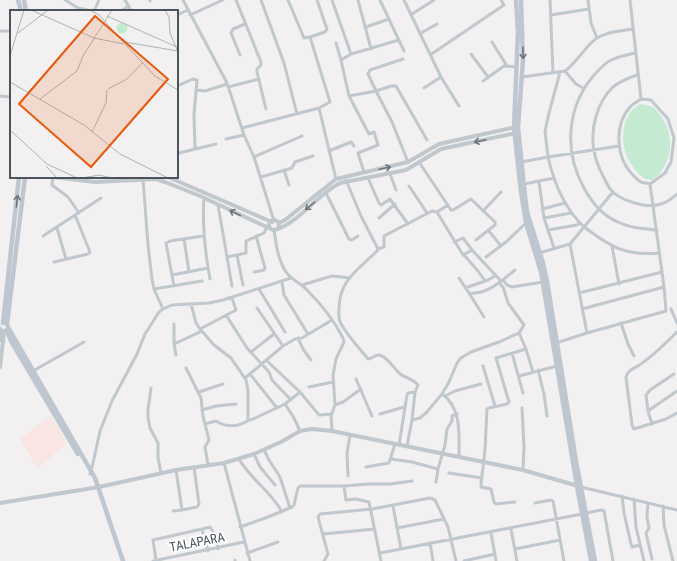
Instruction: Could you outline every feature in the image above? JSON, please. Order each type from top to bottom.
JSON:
[{"type":"main road","points":[[18,0],[21,10]]},
{"type":"main road","points":[[24,0],[26,10]]},
{"type":"main road","points":[[516,0],[518,31],[516,133],[521,192],[526,223],[539,262],[543,282],[591,561]]},
{"type":"main road","points":[[516,127],[523,60],[521,0]]},
{"type":"main road","points":[[516,133],[529,222],[547,281],[579,486]]},
{"type":"main road","points":[[19,178],[3,327],[90,472]]},
{"type":"main road","points":[[26,178],[3,327],[33,371],[90,472],[97,487],[122,561]]},
{"type":"main road","points":[[97,487],[119,561]]},
{"type":"main road","points":[[584,514],[595,561]]},
{"type":"street","points":[[65,0],[78,8],[87,10]]},
{"type":"street","points":[[94,10],[99,0]]},
{"type":"street","points":[[125,0],[131,10]]},
{"type":"street","points":[[183,0],[228,86],[244,135],[261,177],[273,221],[270,224],[282,264],[291,278],[302,285],[318,302],[332,320],[344,340],[334,368],[333,382],[335,405],[331,414],[332,431]]},
{"type":"street","points":[[190,15],[223,0]]},
{"type":"street","points":[[236,0],[261,64],[257,70],[266,109]]},
{"type":"street","points":[[261,0],[284,63],[297,114]]},
{"type":"street","points":[[288,0],[304,38],[325,32],[327,29],[317,0]]},
{"type":"street","points":[[334,0],[351,54]]},
{"type":"street","points":[[358,0],[371,48]]},
{"type":"street","points":[[380,0],[404,52]]},
{"type":"street","points":[[404,0],[441,77],[459,106]]},
{"type":"street","points":[[412,14],[434,0]]},
{"type":"street","points":[[430,55],[504,5],[501,0]]},
{"type":"street","points":[[550,0],[553,73]]},
{"type":"street","points":[[588,0],[591,23],[597,38]]},
{"type":"street","points":[[630,0],[637,75],[641,99]]},
{"type":"street","points":[[123,10],[129,6]]},
{"type":"street","points":[[551,15],[589,9]]},
{"type":"street","points":[[178,14],[188,10]]},
{"type":"street","points":[[366,27],[389,19]]},
{"type":"street","points":[[240,56],[231,33],[233,29],[245,24]]},
{"type":"street","points":[[421,33],[437,24]]},
{"type":"street","points":[[522,76],[564,71],[570,68],[591,42],[597,38],[611,32],[633,29]]},
{"type":"street","points":[[0,31],[10,30]]},
{"type":"street","points":[[242,128],[319,108],[330,102],[310,36]]},
{"type":"street","points":[[341,60],[351,54],[399,40]]},
{"type":"street","points":[[492,42],[507,66]]},
{"type":"street","points":[[336,43],[349,96],[369,134],[374,132],[378,145],[358,153],[364,172]]},
{"type":"street","points":[[635,53],[616,58],[604,64],[583,88],[574,111],[570,136],[572,153],[576,174],[588,196],[599,209],[617,222],[657,230]]},
{"type":"street","points":[[472,54],[488,77]]},
{"type":"street","points":[[403,59],[368,72],[368,74],[392,122],[408,162]]},
{"type":"street","points":[[483,81],[500,68],[507,66],[517,67]]},
{"type":"street","points":[[564,71],[576,84],[583,88]]},
{"type":"street","points":[[560,72],[545,131],[548,156],[554,178],[565,203],[571,213],[584,227],[612,246],[636,254],[659,253]]},
{"type":"street","points":[[637,75],[623,80],[612,88],[601,104],[596,117],[594,132],[594,150],[599,167],[613,192],[621,198],[636,204],[654,206],[664,203],[677,194]]},
{"type":"street","points":[[424,88],[441,77]]},
{"type":"street","points":[[178,86],[195,78],[198,82],[194,114],[195,149]]},
{"type":"street","points":[[197,90],[205,91],[259,79]]},
{"type":"street","points":[[349,96],[396,86],[427,140]]},
{"type":"street","points":[[641,99],[651,100],[668,119],[674,138],[671,162],[665,173],[650,184],[640,182],[624,165],[620,155],[619,146],[619,130],[631,106],[641,99]]},
{"type":"street","points":[[319,108],[336,179]]},
{"type":"street","points":[[226,257],[246,253],[246,240],[289,223],[345,179],[364,172],[408,162],[439,144],[516,127]]},
{"type":"street","points":[[272,229],[336,179],[368,178],[406,170],[441,149],[516,133]]},
{"type":"street","points":[[226,139],[244,135]]},
{"type":"street","points":[[254,157],[302,136]]},
{"type":"street","points":[[329,151],[351,142],[354,146]]},
{"type":"street","points":[[180,153],[216,144]]},
{"type":"street","points":[[521,162],[548,156],[619,146]]},
{"type":"street","points":[[261,177],[292,168],[295,162],[313,156]]},
{"type":"street","points":[[419,162],[452,210],[471,199],[496,223],[476,240]]},
{"type":"street","points":[[284,170],[289,185]]},
{"type":"street","points":[[390,174],[396,190]]},
{"type":"street","points":[[53,178],[52,185],[68,197],[79,213]]},
{"type":"street","points":[[61,178],[95,182],[156,179],[204,198],[272,229]]},
{"type":"street","points":[[170,178],[279,223]]},
{"type":"street","points":[[368,178],[380,204],[389,199],[391,200],[408,224]]},
{"type":"street","points":[[524,184],[554,178]]},
{"type":"street","points":[[143,179],[148,245],[154,289],[163,309]]},
{"type":"street","points":[[345,179],[361,216],[378,249]]},
{"type":"street","points":[[539,182],[544,218],[554,248]]},
{"type":"street","points":[[650,184],[654,206],[666,311]]},
{"type":"street","points":[[408,186],[427,213]]},
{"type":"street","points":[[483,211],[501,192]]},
{"type":"street","points":[[539,253],[570,244],[613,192]]},
{"type":"street","points":[[326,193],[349,239],[352,240],[358,236]]},
{"type":"street","points":[[43,236],[101,198]]},
{"type":"street","points":[[204,198],[203,236],[210,279]]},
{"type":"street","points":[[542,208],[565,203]]},
{"type":"street","points":[[379,218],[395,204]]},
{"type":"street","points":[[407,446],[412,420],[414,392],[418,386],[418,383],[399,373],[382,356],[377,355],[368,359],[341,325],[339,318],[339,300],[342,288],[350,278],[376,253],[378,249],[385,245],[384,236],[427,213],[433,211],[436,212],[448,204]]},
{"type":"street","points":[[218,205],[232,286]]},
{"type":"street","points":[[436,212],[454,242],[478,271],[484,281]]},
{"type":"street","points":[[544,218],[571,213]]},
{"type":"street","points":[[54,262],[88,254],[90,252],[75,215]]},
{"type":"street","points":[[486,257],[501,246],[526,223]]},
{"type":"street","points":[[548,230],[577,225],[580,223]]},
{"type":"street","points":[[57,228],[66,260]]},
{"type":"street","points":[[488,230],[501,246]]},
{"type":"street","points":[[174,286],[166,243],[184,238],[203,236]]},
{"type":"street","points":[[254,272],[265,268],[256,236]]},
{"type":"street","points":[[454,242],[462,237],[495,276],[507,285],[512,287],[543,282]]},
{"type":"street","points":[[184,238],[189,272]]},
{"type":"street","points":[[570,244],[587,333]]},
{"type":"street","points":[[612,246],[619,284]]},
{"type":"street","points":[[464,255],[472,250]]},
{"type":"street","points":[[237,255],[243,285]]},
{"type":"street","points":[[172,275],[208,268]]},
{"type":"street","points":[[468,293],[475,293],[492,288],[515,270]]},
{"type":"street","points":[[579,293],[662,272]]},
{"type":"street","points":[[302,285],[332,276],[350,278]]},
{"type":"street","points":[[465,288],[495,276]]},
{"type":"street","points":[[90,472],[100,430],[112,401],[137,354],[145,334],[154,319],[163,309],[172,305],[209,303],[232,298],[291,278]]},
{"type":"street","points":[[459,278],[484,317]]},
{"type":"street","points":[[154,289],[202,281]]},
{"type":"street","points":[[412,420],[420,418],[444,395],[460,358],[470,352],[519,333],[524,325],[508,303],[501,281]]},
{"type":"street","points":[[282,282],[284,295],[308,334]]},
{"type":"street","points":[[582,309],[664,287]]},
{"type":"street","points":[[259,289],[285,332]]},
{"type":"street","points":[[174,344],[236,309],[232,298]]},
{"type":"street","points":[[191,304],[196,323],[201,330],[214,345],[231,358],[245,378],[248,390],[249,420]]},
{"type":"street","points":[[257,308],[283,346]]},
{"type":"street","points":[[556,343],[677,308]]},
{"type":"street","points":[[671,310],[677,323]]},
{"type":"street","points":[[226,315],[233,328],[251,352],[269,372],[272,380],[291,400]]},
{"type":"street","points":[[245,378],[283,346],[298,338],[302,338],[332,320]]},
{"type":"street","points":[[621,323],[634,356]]},
{"type":"street","points":[[174,324],[174,344],[176,355]]},
{"type":"street","points":[[0,340],[3,327]]},
{"type":"street","points":[[0,367],[3,327]]},
{"type":"street","points":[[677,332],[642,364],[627,373],[627,387],[633,428],[636,429],[652,424],[677,413]]},
{"type":"street","points":[[519,333],[526,349],[532,372]]},
{"type":"street","points":[[251,352],[274,334]]},
{"type":"street","points":[[298,338],[303,349],[311,360]]},
{"type":"street","points":[[33,371],[84,342]]},
{"type":"street","points":[[515,502],[494,504],[491,489],[480,486],[487,432],[487,410],[509,402],[496,358],[526,349]]},
{"type":"street","points":[[512,353],[523,393]]},
{"type":"street","points":[[266,360],[300,392],[319,415],[331,414]]},
{"type":"street","points":[[483,366],[495,406]]},
{"type":"street","points":[[519,376],[557,366]]},
{"type":"street","points":[[186,368],[201,398],[202,410],[209,440],[205,447],[208,465]]},
{"type":"street","points":[[538,370],[544,394],[547,416]]},
{"type":"street","points":[[250,374],[277,408]]},
{"type":"street","points":[[652,424],[648,410],[646,397],[647,393],[674,374]]},
{"type":"street","points":[[356,379],[372,416]]},
{"type":"street","points":[[309,387],[333,382]]},
{"type":"street","points":[[199,392],[223,384]]},
{"type":"street","points":[[444,395],[481,384]]},
{"type":"street","points":[[151,388],[148,418],[150,428],[158,444],[158,458],[161,473]]},
{"type":"street","points":[[335,405],[343,402],[360,389]]},
{"type":"street","points":[[648,410],[677,391]]},
{"type":"street","points":[[205,424],[216,421],[222,425],[238,426],[285,404],[300,392]]},
{"type":"street","points":[[366,467],[388,463],[391,459],[397,444],[407,393],[414,392]]},
{"type":"street","points":[[444,395],[456,414],[458,423],[459,456]]},
{"type":"street","points":[[202,410],[216,406],[236,404]]},
{"type":"street","points":[[285,404],[294,418],[300,432]]},
{"type":"street","points":[[380,414],[404,407]]},
{"type":"street","points":[[522,408],[524,441],[523,470]]},
{"type":"street","points":[[436,482],[447,429],[452,421],[452,416],[456,414]]},
{"type":"street","points":[[0,503],[97,487],[176,470],[224,463],[254,454],[300,432],[312,429],[332,431],[442,454],[484,461],[677,510]]},
{"type":"street","points":[[348,476],[347,453],[350,435]]},
{"type":"street","points":[[264,450],[280,477],[290,508]]},
{"type":"street","points":[[254,454],[260,467],[275,485]]},
{"type":"street","points":[[239,459],[249,474],[274,499],[282,512]]},
{"type":"street","points":[[391,459],[412,462],[438,469]]},
{"type":"street","points":[[224,463],[250,561]]},
{"type":"street","points":[[173,511],[197,507],[199,504],[194,467]]},
{"type":"street","points":[[176,470],[182,510]]},
{"type":"street","points":[[449,473],[482,478]]},
{"type":"street","points":[[240,526],[290,508],[294,505],[298,488],[300,486],[390,484],[412,481]]},
{"type":"street","points":[[344,486],[346,500],[354,499],[368,501],[370,503],[381,561]]},
{"type":"street","points":[[622,496],[624,513],[632,547],[640,545]]},
{"type":"street","points":[[324,561],[328,554],[318,517],[320,514],[372,509],[432,498],[435,500],[450,532],[456,561]]},
{"type":"street","points":[[634,499],[636,527],[644,561]]},
{"type":"street","points":[[535,503],[552,500],[554,502],[564,561]]},
{"type":"street","points":[[648,503],[647,517],[649,528],[646,533],[652,559]]},
{"type":"street","points":[[393,506],[400,549]]},
{"type":"street","points":[[663,506],[664,525],[673,561]]},
{"type":"street","points":[[380,553],[491,533],[601,510],[604,511],[614,561]]},
{"type":"street","points":[[397,528],[444,519]]},
{"type":"street","points":[[154,561],[153,540],[208,527],[212,528],[218,549]]},
{"type":"street","points":[[511,528],[517,561]]},
{"type":"street","points":[[202,529],[208,550]]},
{"type":"street","points":[[323,534],[375,529]]},
{"type":"street","points":[[491,533],[496,561]]},
{"type":"street","points":[[515,549],[560,540]]},
{"type":"street","name":"TALAPARA","points":[[154,561],[218,549],[244,542]]},
{"type":"street","points":[[247,553],[278,542]]},
{"type":"street","points":[[430,543],[433,561]]},
{"type":"street","points":[[464,561],[495,554]]},
{"type":"shaded area","points":[[51,416],[67,443],[37,469],[20,438]]},
{"type":"green space","points":[[641,104],[648,105],[656,110],[668,130],[670,139],[670,148],[665,166],[652,180],[645,179],[636,171],[624,148],[624,126],[630,113]]}]
